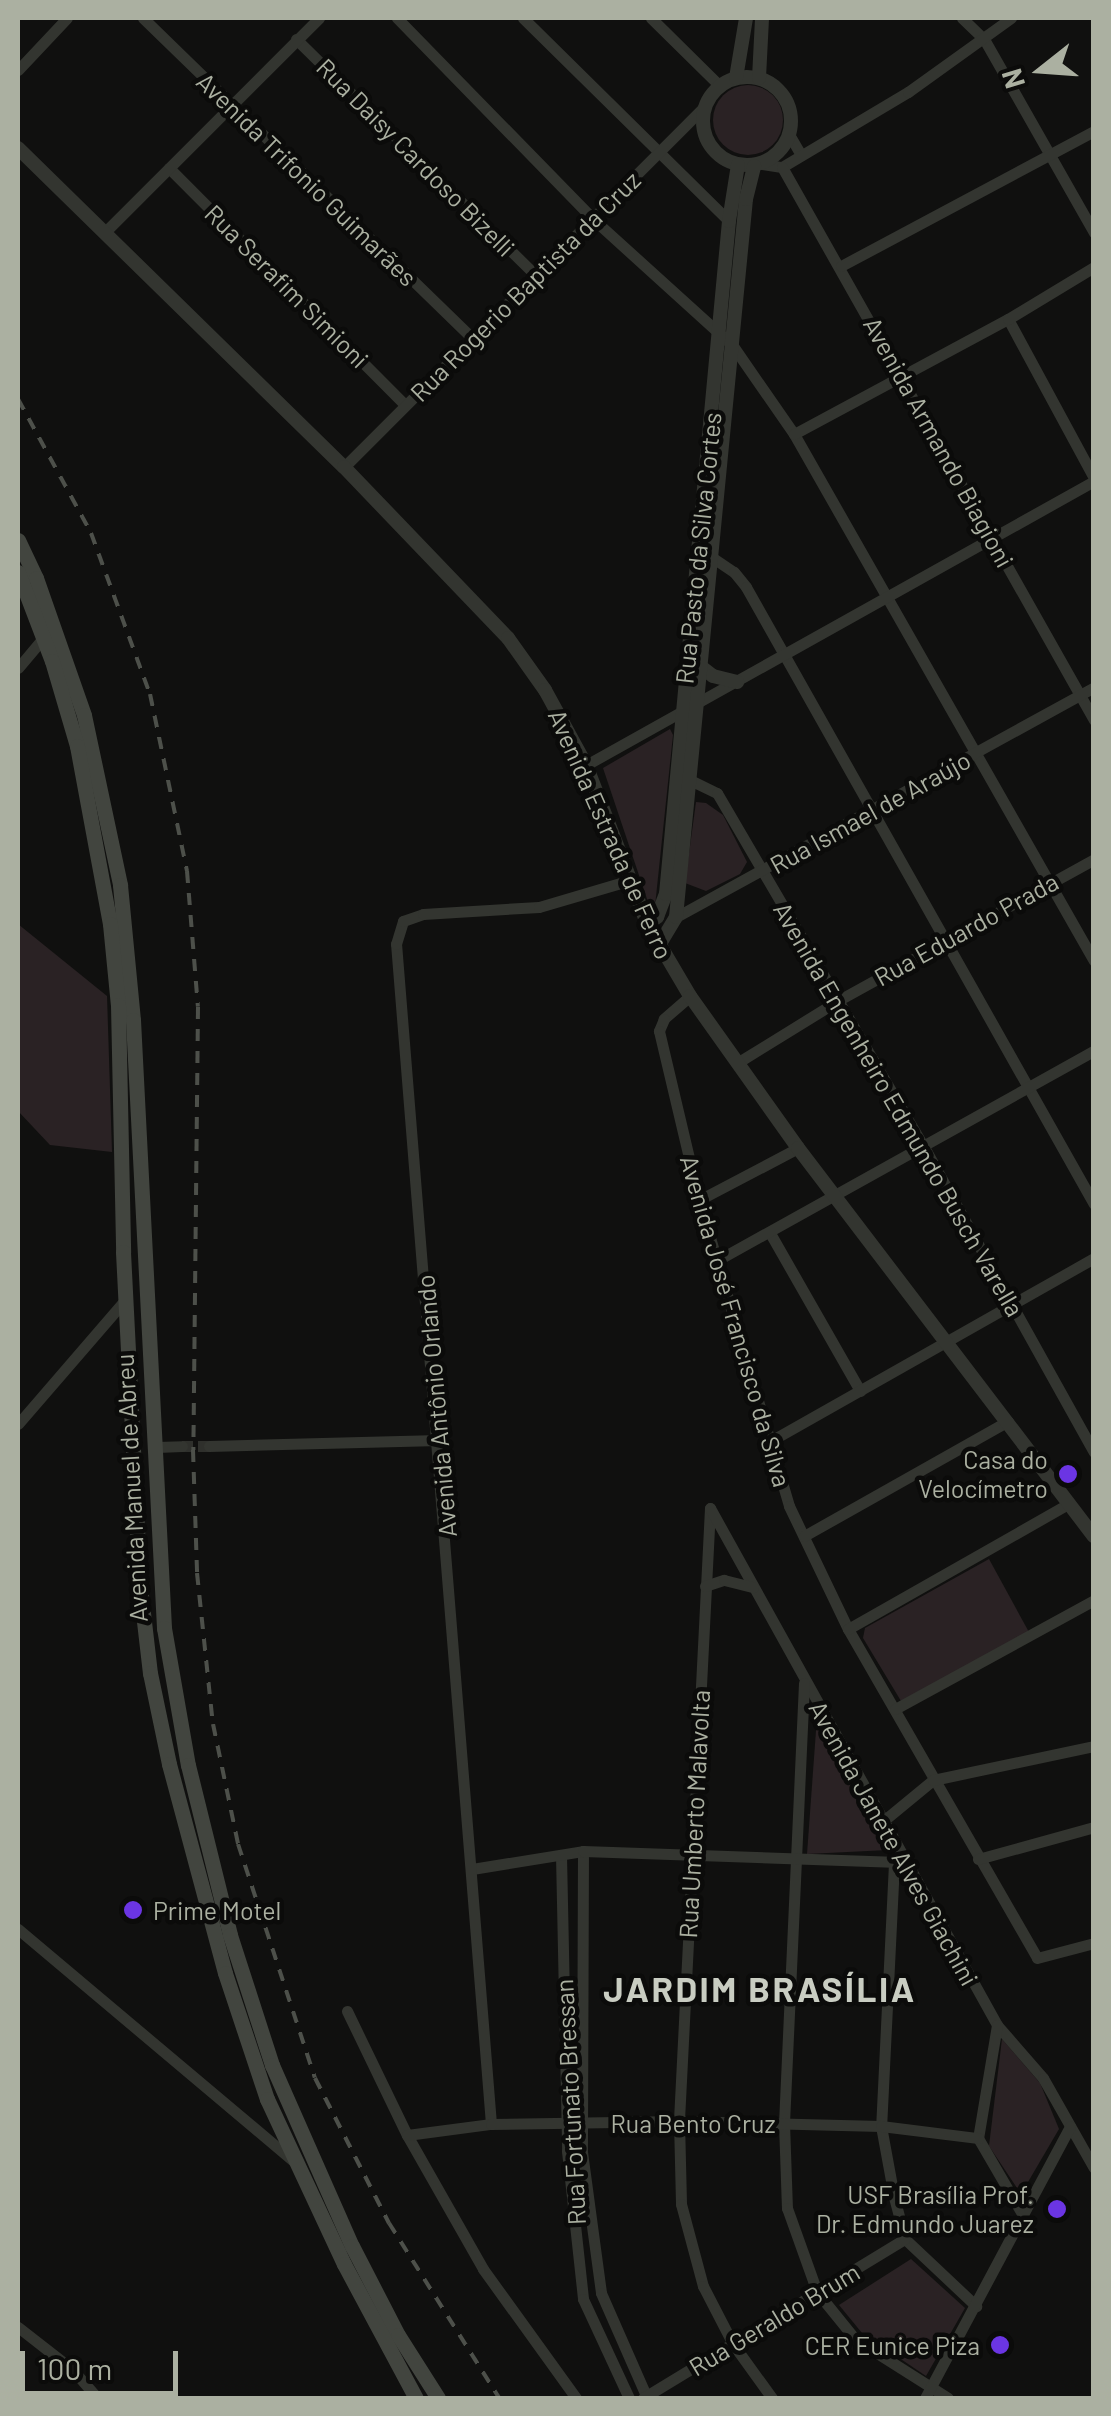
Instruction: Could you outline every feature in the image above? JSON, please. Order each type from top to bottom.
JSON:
[{"type":"main road","name":"Avenida Manuel de Abreu","points":[[18,540],[36,578],[84,715],[120,885],[133,1020],[164,1628],[175,1698],[230,1935],[272,2065],[302,2140],[390,2320],[438,2398]]},
{"type":"main road","name":"Avenida Manuel de Abreu","points":[[18,572],[44,637],[84,781],[110,924],[118,1005],[126,1300],[140,1587],[168,1764],[225,1973],[268,2099],[344,2264],[416,2398]]},
{"type":"street","points":[[18,70],[67,18]]},
{"type":"street","name":"Avenida Trifonio Guimarães","points":[[144,18],[472,338]]},
{"type":"street","points":[[105,232],[318,18]]},
{"type":"street","points":[[396,18],[592,218],[733,346],[794,434],[890,597],[1094,960]]},
{"type":"street","points":[[523,18],[729,221]]},
{"type":"street","points":[[651,18],[720,86]]},
{"type":"street","points":[[736,78],[746,18]]},
{"type":"street","points":[[759,78],[762,18]]},
{"type":"street","points":[[962,18],[984,40],[1094,233]]},
{"type":"street","points":[[800,156],[790,136],[786,100],[759,78],[736,78],[720,86],[706,105],[704,130],[708,142],[726,161],[782,166],[800,156],[908,92],[1012,18]]},
{"type":"street","name":"Rua Daisy Cardoso Bizelli","points":[[296,39],[535,276]]},
{"type":"street","name":"Rua Rogerio Baptista da Cruz","points":[[344,467],[706,105]]},
{"type":"street","points":[[841,266],[1094,131]]},
{"type":"street","points":[[758,165],[784,148],[790,136]]},
{"type":"street","name":"Avenida Estrada de Ferro","points":[[18,148],[344,467],[508,638],[545,690],[586,765],[658,947],[798,1148],[1094,1536]]},
{"type":"street","name":"Rua Pasto da Silva Cortes","points":[[647,923],[657,917],[666,894],[689,708],[729,221],[738,165]]},
{"type":"street","name":"Rua Pasto da Silva Cortes","points":[[676,916],[690,780],[689,708],[700,666],[713,558],[746,199],[758,165]]},
{"type":"street","name":"Avenida Armando Biagioni","points":[[782,166],[1094,720]]},
{"type":"street","name":"Rua Serafim Simioni","points":[[169,168],[405,405]]},
{"type":"street","points":[[794,434],[1008,320],[1094,267]]},
{"type":"street","points":[[586,765],[1094,480],[1008,320]]},
{"type":"street","points":[[713,558],[734,572],[746,587],[869,813],[1094,1204]]},
{"type":"street","points":[[18,668],[44,637]]},
{"type":"street","points":[[700,666],[721,680],[738,682]]},
{"type":"street","name":"Rua Ismael de Araújo","points":[[676,916],[1094,687]]},
{"type":"street","name":"Avenida Engenheiro Edmundo Busch Varella","points":[[690,780],[717,793],[924,1148],[1094,1452]]},
{"type":"street","name":"Rua Eduardo Prada","points":[[737,1063],[839,1000],[1094,859]]},
{"type":"street","name":"Avenida Antônio Orlando","points":[[491,2124],[439,1440],[396,944],[402,921],[424,914],[538,907],[630,880]]},
{"type":"street","points":[[658,947],[676,916]]},
{"type":"street","name":"Avenida José Francisco da Silva","points":[[690,996],[664,1019],[659,1031],[699,1200],[767,1443],[804,1536],[848,1629],[1037,1958],[1094,1943]]},
{"type":"street","points":[[716,1261],[1094,1051]]},
{"type":"street","points":[[699,1200],[798,1148]]},
{"type":"street","points":[[770,1233],[860,1391]]},
{"type":"street","points":[[767,1443],[1094,1258]]},
{"type":"street","points":[[18,1424],[126,1300]]},
{"type":"street","points":[[804,1536],[1008,1422]]},
{"type":"street","points":[[209,1446],[439,1440]]},
{"type":"street","points":[[157,1447],[182,1446]]},
{"type":"street","points":[[848,1629],[1068,1504]]},
{"type":"street","name":"Rua Umberto Malavolta","points":[[710,1508],[678,2120],[681,2204],[702,2286],[733,2344],[772,2398]]},
{"type":"street","name":"Avenida Janete Alves Giachini","points":[[710,1508],[882,1822],[899,1862],[997,2026],[1042,2078],[1094,2168]]},
{"type":"street","points":[[705,1586],[724,1580],[753,1587]]},
{"type":"street","points":[[895,1709],[1094,1600]]},
{"type":"street","points":[[804,1682],[784,2123],[787,2208],[817,2292],[856,2339],[927,2394],[948,2398]]},
{"type":"street","points":[[882,1822],[933,1780],[1094,1746]]},
{"type":"street","points":[[978,1859],[1094,1827]]},
{"type":"street","points":[[472,1869],[583,1851],[899,1862],[881,2126],[905,2240],[976,2306]]},
{"type":"street","name":"Rua Fortunato Bressan","points":[[583,1851],[582,2152],[601,2293],[645,2398]]},
{"type":"street","name":"Rua Fortunato Bressan","points":[[561,1855],[566,2124],[583,2299],[629,2398]]},
{"type":"street","points":[[18,1929],[298,2165]]},
{"type":"street","points":[[347,2011],[407,2134],[483,2269],[576,2398]]},
{"type":"street","points":[[997,2026],[978,2138],[1024,2217]]},
{"type":"street","name":"Rua Bento Cruz","points":[[407,2134],[491,2124],[678,2120],[881,2126],[978,2138]]},
{"type":"street","points":[[927,2394],[1070,2126]]},
{"type":"street","name":"Rua Geraldo Brum","points":[[645,2398],[905,2240]]},
{"type":"street","points":[[18,2327],[73,2370],[97,2398]]},
{"type":"shaded area","points":[[748,85],[762,87],[773,95],[781,106],[781,134],[773,145],[762,153],[748,155],[734,153],[723,145],[715,134],[713,120],[715,106],[723,95],[734,87]]},
{"type":"shaded area","points":[[670,729],[673,735],[655,906],[649,905],[603,768]]},
{"type":"shaded area","points":[[696,802],[706,803],[723,815],[747,862],[740,874],[706,891],[685,883]]},
{"type":"shaded area","points":[[18,924],[107,996],[112,1152],[50,1145],[18,1111]]},
{"type":"shaded area","points":[[989,1559],[1030,1634],[901,1701],[863,1638],[865,1628]]},
{"type":"shaded area","points":[[817,1717],[888,1850],[807,1854]]},
{"type":"shaded area","points":[[1002,2039],[1040,2083],[1059,2129],[1021,2194],[989,2146]]},
{"type":"shaded area","points":[[911,2259],[965,2308],[926,2376],[862,2333],[839,2305]]},
{"type":"tunnel","points":[[182,1446],[209,1446]]},
{"type":"railway","points":[[18,399],[91,533],[150,694],[187,871],[198,1007],[193,1450],[197,1573],[213,1724],[238,1844],[315,2078],[389,2223],[499,2398]]},
{"type":"place","name":"Casa do Velocímetro","points":[[1068,1474]]},
{"type":"place","name":"Prime Motel","points":[[133,1910]]},
{"type":"place","name":"USF Brasília Prof. Dr. Edmundo Juarez","points":[[1057,2209]]},
{"type":"place","name":"CER Eunice Piza","points":[[1000,2345]]},
{"type":"district","name":"JARDIM BRASÍLIA","points":[[760,1988]]}]
